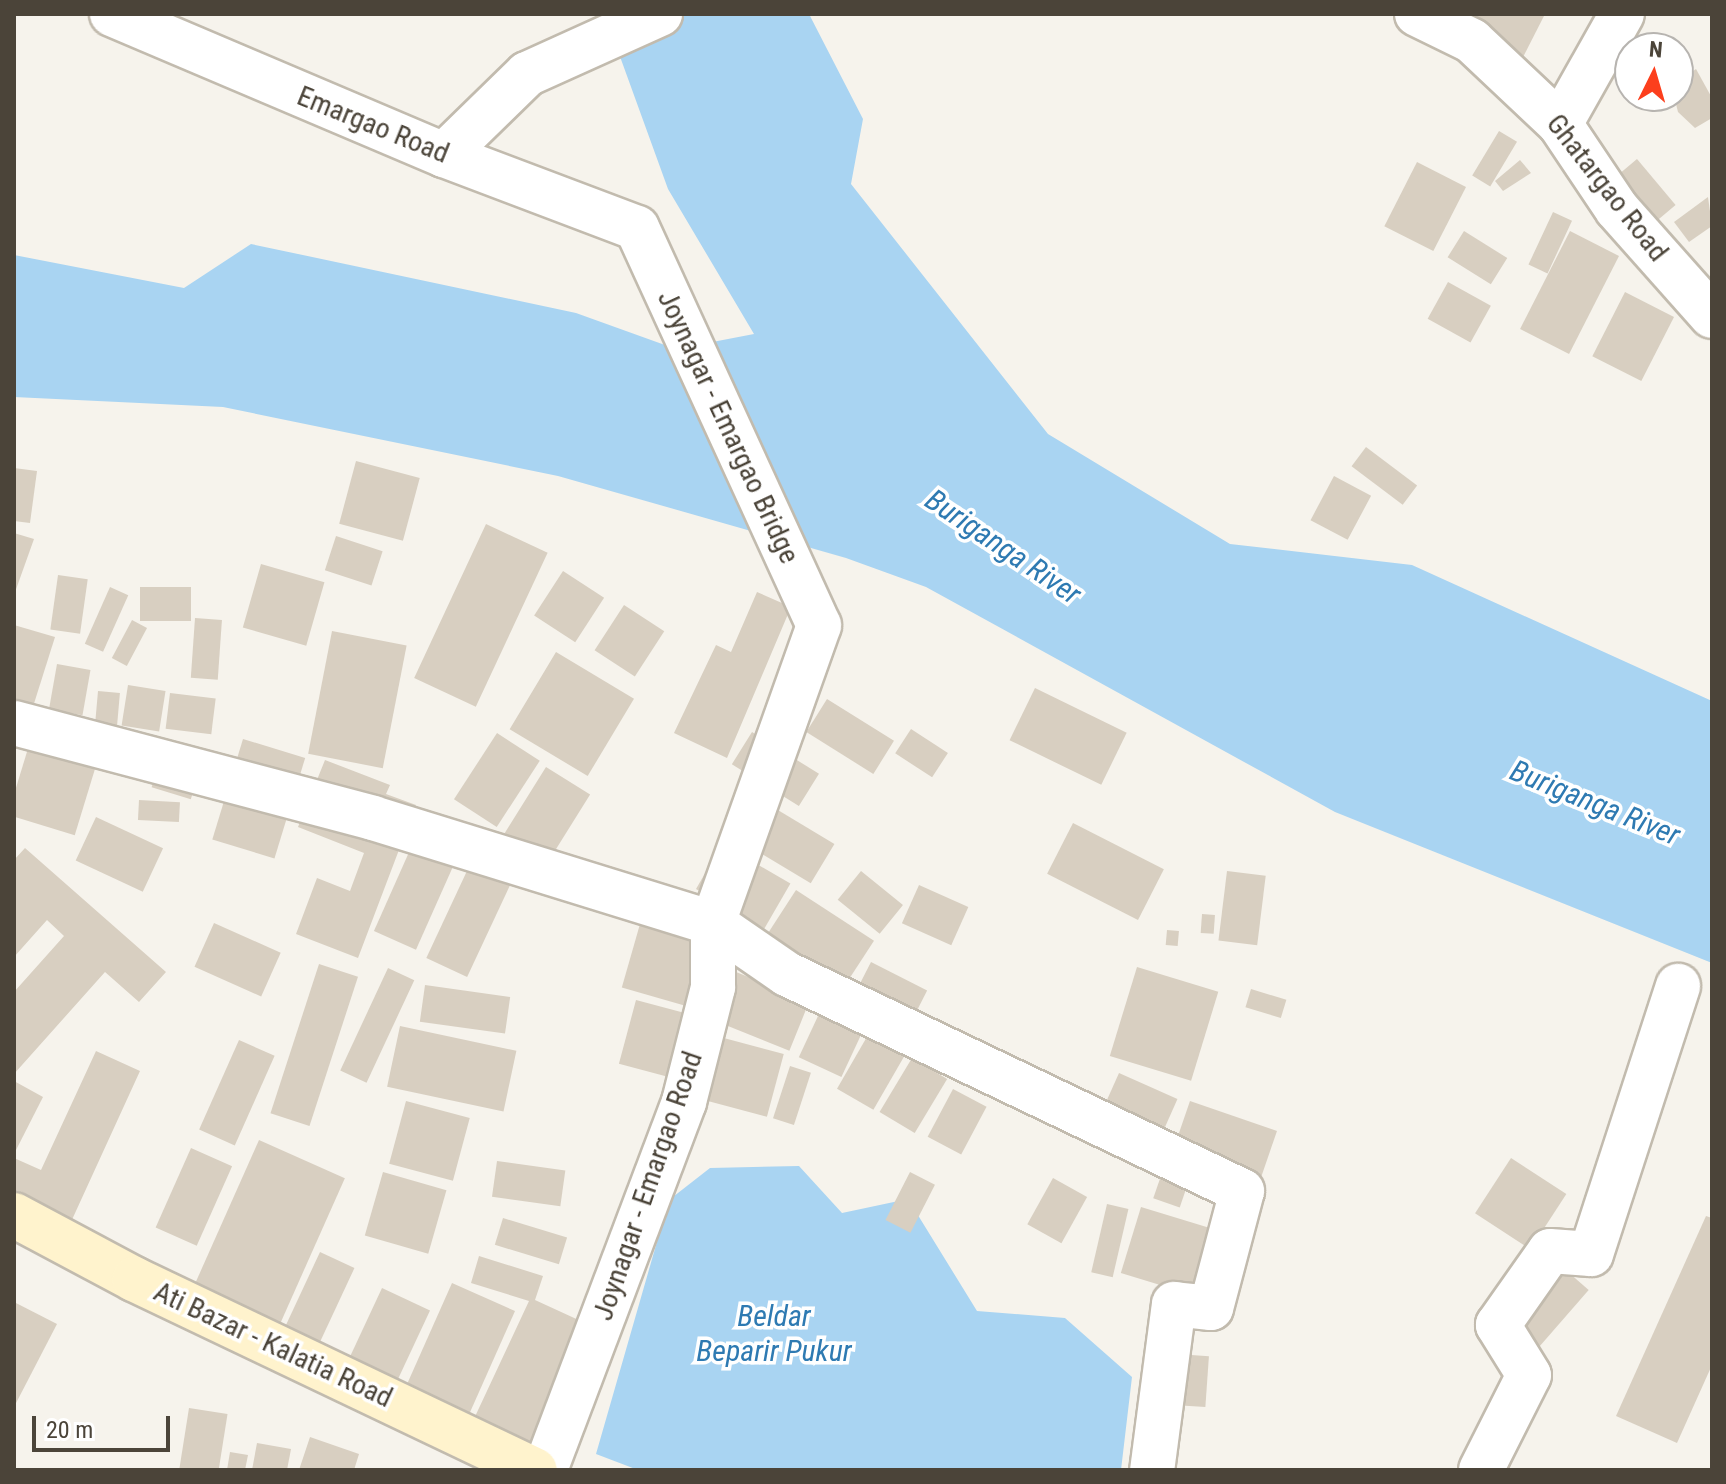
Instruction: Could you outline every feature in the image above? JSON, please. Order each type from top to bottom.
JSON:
[{"type":"main road","name":"Ati Bazar - Kalatia Road","points":[[14,1215],[134,1279],[535,1470]]},
{"type":"street","name":"Emargao Road","points":[[112,14],[444,155],[637,228]]},
{"type":"street","points":[[444,155],[527,74],[660,14]]},
{"type":"street","name":"Ghatargao Road","points":[[1417,14],[1472,41],[1560,124],[1617,209],[1712,316]]},
{"type":"street","points":[[1560,124],[1622,14]]},
{"type":"street","name":"Joynagar - Emargao Bridge","points":[[637,228],[819,625]]},
{"type":"street","name":"Joynagar - Emargao Road","points":[[545,1470],[684,1102],[713,987],[713,923],[819,625]]},
{"type":"street","points":[[14,723],[373,818],[713,923],[787,974],[1242,1191],[1211,1308],[1174,1304],[1152,1470]]},
{"type":"street","points":[[1481,1470],[1529,1375],[1498,1325],[1550,1251],[1591,1254],[1678,986]]},
{"type":"water","name":"Buriganga River","points":[[613,14],[809,14],[863,119],[851,184],[1048,434],[1230,544],[1412,565],[1712,701],[1712,963],[1335,812],[926,587],[846,558],[558,476],[223,407],[14,397],[14,255],[184,288],[251,244],[576,313],[676,349],[754,334],[668,189],[610,29]]},
{"type":"water","name":"Beldar Beparir Pukur","points":[[799,1166],[842,1213],[908,1199],[977,1311],[1065,1318],[1132,1377],[1121,1470],[638,1470],[596,1454],[669,1200],[710,1168]]},
{"type":"building","points":[[1460,14],[1545,14],[1518,67]]},
{"type":"building","points":[[1696,69],[1712,98],[1712,118],[1695,128],[1678,112],[1694,112]]},
{"type":"building","points":[[1499,131],[1517,142],[1490,186],[1472,176]]},
{"type":"building","points":[[1637,159],[1676,205],[1646,229],[1608,183]]},
{"type":"building","points":[[1520,160],[1531,173],[1503,191],[1495,181]]},
{"type":"building","points":[[1417,162],[1466,187],[1433,251],[1384,226]]},
{"type":"building","points":[[1708,197],[1712,226],[1689,242],[1674,222]]},
{"type":"building","points":[[1553,212],[1572,221],[1548,273],[1528,265]]},
{"type":"building","points":[[1464,231],[1507,258],[1491,284],[1448,257]]},
{"type":"building","points":[[1570,231],[1619,256],[1569,354],[1520,329]]},
{"type":"building","points":[[1448,282],[1491,306],[1470,342],[1428,319]]},
{"type":"building","points":[[1625,292],[1674,317],[1641,381],[1592,356]]},
{"type":"building","points":[[1366,447],[1417,486],[1403,505],[1352,466]]},
{"type":"building","points":[[356,461],[420,478],[403,541],[339,524]]},
{"type":"building","points":[[14,468],[37,471],[30,523],[14,521]]},
{"type":"building","points":[[1334,476],[1371,496],[1348,540],[1311,520]]},
{"type":"building","points":[[486,524],[548,553],[476,707],[414,678]]},
{"type":"building","points":[[14,533],[34,539],[14,595]]},
{"type":"building","points":[[336,536],[383,551],[371,585],[325,570]]},
{"type":"building","points":[[261,564],[324,582],[306,646],[243,627]]},
{"type":"building","points":[[563,571],[604,598],[575,642],[534,615]]},
{"type":"building","points":[[58,575],[88,579],[80,634],[50,629]]},
{"type":"building","points":[[110,587],[128,595],[103,652],[85,644]]},
{"type":"building","points":[[140,587],[191,587],[191,621],[140,621]]},
{"type":"building","points":[[757,592],[791,607],[727,758],[674,733],[716,645],[731,652]]},
{"type":"building","points":[[624,605],[664,631],[635,676],[595,650]]},
{"type":"building","points":[[195,618],[222,620],[218,680],[191,678]]},
{"type":"building","points":[[132,620],[147,628],[127,666],[112,658]]},
{"type":"building","points":[[14,625],[55,637],[31,713],[14,708]]},
{"type":"building","points":[[332,631],[407,646],[383,768],[308,754]]},
{"type":"building","points":[[556,652],[634,699],[588,776],[510,729]]},
{"type":"building","points":[[57,664],[90,670],[82,715],[49,709]]},
{"type":"building","points":[[128,685],[166,691],[159,731],[122,725]]},
{"type":"building","points":[[1035,688],[1127,733],[1101,785],[1010,740]]},
{"type":"building","points":[[98,691],[120,693],[116,738],[94,736]]},
{"type":"building","points":[[170,693],[216,699],[211,734],[166,729]]},
{"type":"building","points":[[827,699],[894,741],[873,774],[806,732]]},
{"type":"building","points":[[911,729],[948,753],[932,777],[895,753]]},
{"type":"building","points":[[752,732],[819,774],[799,806],[732,764]]},
{"type":"building","points":[[497,733],[540,761],[497,827],[454,799]]},
{"type":"building","points":[[243,739],[305,758],[274,858],[212,839]]},
{"type":"building","points":[[30,742],[97,762],[75,835],[14,817],[14,794]]},
{"type":"building","points":[[325,760],[390,785],[386,794],[416,805],[358,958],[296,934],[317,878],[350,891],[364,853],[298,827]]},
{"type":"building","points":[[546,767],[590,795],[549,861],[505,833]]},
{"type":"building","points":[[156,773],[195,785],[191,799],[152,787]]},
{"type":"building","points":[[753,795],[834,844],[811,883],[729,834]]},
{"type":"building","points":[[139,800],[180,802],[179,822],[138,820]]},
{"type":"building","points":[[426,814],[468,833],[416,950],[374,931]]},
{"type":"building","points":[[96,817],[163,848],[143,892],[76,861]]},
{"type":"building","points":[[1073,823],[1164,869],[1138,920],[1047,874]]},
{"type":"building","points":[[480,843],[521,862],[467,977],[426,958]]},
{"type":"building","points":[[722,844],[790,884],[764,929],[696,889]]},
{"type":"building","points":[[25,848],[166,972],[139,1002],[105,972],[14,1074],[14,992],[64,936],[47,920],[14,957],[14,860]]},
{"type":"building","points":[[861,871],[903,905],[880,934],[838,900]]},
{"type":"building","points":[[1227,871],[1266,876],[1257,945],[1218,940]]},
{"type":"building","points":[[919,885],[968,907],[951,945],[902,923]]},
{"type":"building","points":[[796,890],[874,941],[841,992],[763,941]]},
{"type":"building","points":[[1202,914],[1215,915],[1214,934],[1201,933]]},
{"type":"building","points":[[214,923],[281,953],[261,997],[194,967]]},
{"type":"building","points":[[640,924],[703,942],[685,1006],[622,987]]},
{"type":"building","points":[[1167,930],[1179,931],[1178,946],[1166,945]]},
{"type":"building","points":[[871,962],[927,991],[904,1037],[847,1008]]},
{"type":"building","points":[[319,964],[358,977],[309,1126],[270,1113]]},
{"type":"building","points":[[1137,967],[1218,992],[1191,1081],[1110,1056]]},
{"type":"building","points":[[388,968],[414,980],[367,1083],[340,1070]]},
{"type":"building","points":[[736,972],[809,1002],[789,1051],[716,1021]]},
{"type":"building","points":[[425,985],[510,997],[505,1034],[420,1022]]},
{"type":"building","points":[[1251,989],[1286,1000],[1281,1018],[1245,1007]]},
{"type":"building","points":[[636,1000],[700,1017],[683,1081],[619,1064]]},
{"type":"building","points":[[825,1001],[868,1021],[841,1077],[799,1057]]},
{"type":"building","points":[[400,1026],[516,1051],[504,1111],[387,1087]]},
{"type":"building","points":[[868,1035],[904,1056],[873,1110],[837,1089]]},
{"type":"building","points":[[720,1037],[784,1054],[767,1117],[703,1100]]},
{"type":"building","points":[[239,1040],[275,1056],[235,1145],[199,1130]]},
{"type":"building","points":[[96,1051],[140,1071],[65,1235],[14,1212],[14,1158],[41,1170]]},
{"type":"building","points":[[912,1058],[947,1079],[915,1133],[880,1112]]},
{"type":"building","points":[[790,1066],[811,1073],[794,1125],[773,1118]]},
{"type":"building","points":[[1119,1073],[1177,1099],[1159,1140],[1101,1114]]},
{"type":"building","points":[[14,1081],[43,1097],[14,1154]]},
{"type":"building","points":[[953,1089],[987,1107],[961,1155],[928,1137]]},
{"type":"building","points":[[406,1101],[470,1118],[453,1181],[389,1164]]},
{"type":"building","points":[[1190,1101],[1277,1131],[1259,1184],[1172,1154]]},
{"type":"building","points":[[259,1140],[345,1178],[277,1330],[191,1292]]},
{"type":"building","points":[[191,1148],[232,1166],[197,1246],[156,1227]]},
{"type":"building","points":[[1511,1158],[1566,1194],[1530,1249],[1475,1213]]},
{"type":"building","points":[[497,1161],[565,1171],[560,1206],[492,1197]]},
{"type":"building","points":[[1163,1170],[1189,1179],[1180,1207],[1153,1198]]},
{"type":"building","points":[[383,1172],[446,1190],[428,1254],[365,1235]]},
{"type":"building","points":[[910,1172],[935,1185],[910,1233],[885,1220]]},
{"type":"building","points":[[1053,1178],[1087,1197],[1061,1243],[1027,1224]]},
{"type":"building","points":[[1107,1204],[1128,1209],[1113,1277],[1091,1272]]},
{"type":"building","points":[[1141,1207],[1221,1232],[1201,1298],[1121,1273]]},
{"type":"building","points":[[1706,1216],[1712,1218],[1712,1365],[1677,1443],[1616,1416]]},
{"type":"building","points":[[503,1218],[567,1238],[559,1264],[495,1245]]},
{"type":"building","points":[[320,1252],[354,1268],[313,1356],[279,1340]]},
{"type":"building","points":[[479,1256],[543,1276],[535,1300],[596,1328],[539,1453],[472,1423],[529,1301],[471,1283]]},
{"type":"building","points":[[1560,1265],[1589,1290],[1538,1348],[1509,1323]]},
{"type":"building","points":[[452,1283],[515,1311],[466,1421],[403,1393]]},
{"type":"building","points":[[382,1288],[430,1310],[392,1391],[344,1369]]},
{"type":"building","points":[[14,1302],[57,1324],[14,1407]]},
{"type":"building","points":[[1177,1354],[1209,1356],[1205,1407],[1173,1405]]},
{"type":"building","points":[[189,1408],[228,1414],[219,1470],[179,1470]]},
{"type":"building","points":[[310,1437],[359,1454],[354,1470],[299,1470]]},
{"type":"building","points":[[257,1443],[291,1449],[287,1470],[252,1470]]},
{"type":"building","points":[[230,1452],[248,1455],[245,1470],[227,1470]]}]
